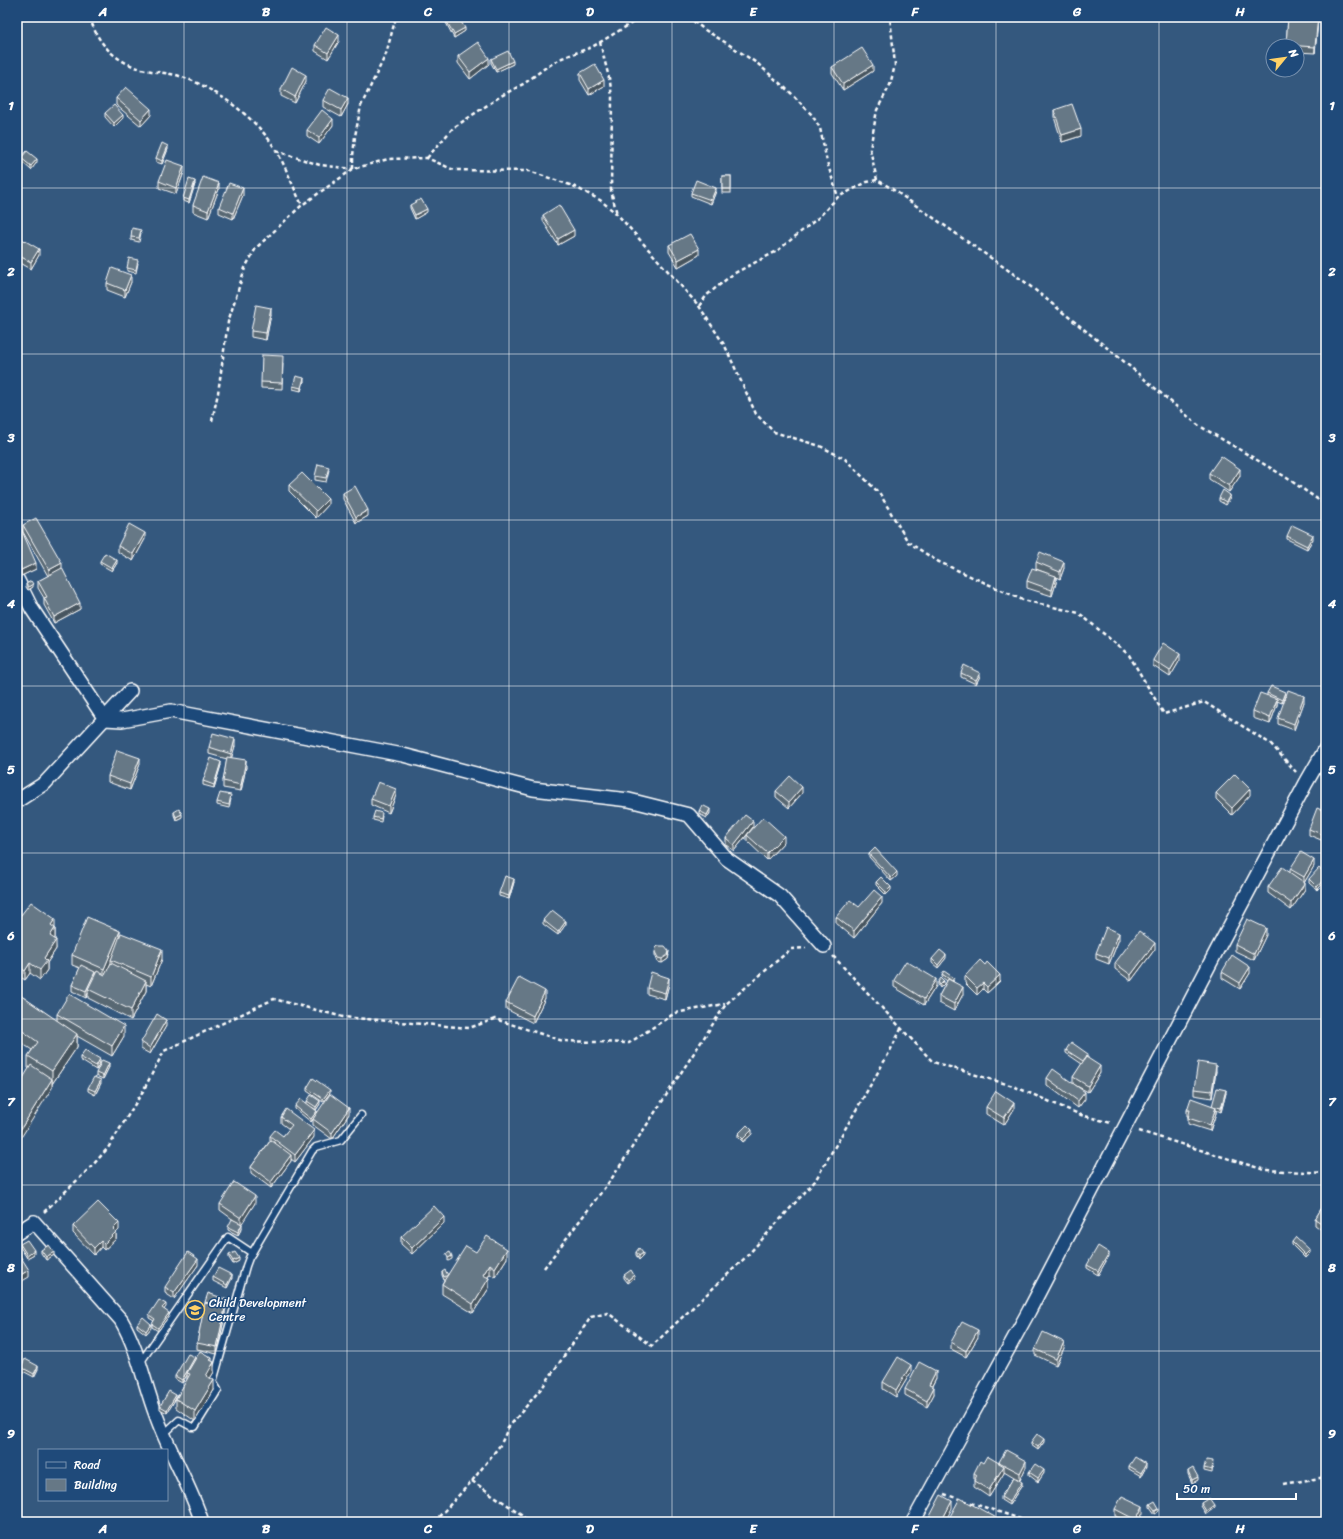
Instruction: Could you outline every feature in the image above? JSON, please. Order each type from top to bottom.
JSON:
[{"type":"street","points":[[17,579],[32,609],[104,719]]},
{"type":"street","points":[[17,801],[45,783],[130,691]]},
{"type":"street","points":[[104,719],[122,720],[172,711],[403,755],[533,789],[629,800],[689,815],[727,859],[780,896],[824,946]]},
{"type":"street","points":[[913,1522],[1029,1311],[1306,783],[1326,748]]},
{"type":"street","points":[[17,1233],[34,1222],[121,1320],[129,1334],[156,1416],[196,1503],[202,1522]]},
{"type":"lane","points":[[164,1434],[179,1420],[192,1427],[195,1427],[218,1390],[213,1382],[246,1266],[252,1253],[312,1151],[316,1147],[341,1140],[361,1116]]},
{"type":"lane","points":[[139,1364],[228,1237],[252,1253]]},
{"type":"path","points":[[90,17],[97,37],[106,49],[118,58],[144,70],[176,76],[209,88],[231,104],[261,130],[276,151],[302,205]]},
{"type":"path","points":[[353,170],[354,136],[361,106],[386,54],[396,17]]},
{"type":"path","points":[[427,158],[453,128],[471,115],[525,83],[545,68],[562,58],[592,47],[642,17]]},
{"type":"path","points":[[688,17],[705,30],[758,64],[792,94],[812,115],[820,128],[827,162],[838,197]]},
{"type":"path","points":[[877,180],[870,149],[877,110],[890,85],[895,65],[890,17]]},
{"type":"path","points":[[600,42],[610,82],[612,97],[611,191],[617,214]]},
{"type":"path","points":[[276,151],[320,165],[353,170]]},
{"type":"path","points":[[212,421],[218,393],[228,322],[245,268],[256,248],[302,205],[353,170],[388,159],[427,158],[454,170],[529,171],[573,186],[600,200],[617,214],[699,306],[725,346],[756,414],[774,432],[820,446],[845,459],[880,494],[908,542],[937,562],[1022,600],[1079,613],[1129,655],[1164,714],[1204,702],[1271,744],[1306,783]]},
{"type":"path","points":[[699,306],[707,296],[733,274],[777,251],[818,218],[838,197],[866,182],[877,180],[891,188],[1025,282],[1121,359],[1198,425],[1284,476],[1326,505]]},
{"type":"path","points":[[544,1268],[612,1178],[726,1004],[791,949],[824,946],[933,1062],[1013,1086],[1081,1115],[1126,1127],[1265,1170],[1326,1173]]},
{"type":"path","points":[[34,1222],[91,1167],[108,1148],[143,1091],[164,1051],[274,999],[343,1017],[469,1028],[495,1019],[563,1041],[628,1044],[675,1013],[726,1004]]},
{"type":"path","points":[[434,1522],[472,1481],[501,1444],[508,1428],[544,1385],[591,1317],[608,1313],[652,1346],[746,1257],[815,1181],[889,1053],[901,1029]]},
{"type":"path","points":[[1284,1484],[1326,1477]]},
{"type":"path","points":[[472,1481],[521,1514],[528,1522]]},
{"type":"path","points":[[930,1489],[1030,1522]]},
{"type":"building","points":[[444,17],[458,17],[465,28],[454,34]]},
{"type":"building","points":[[1288,17],[1318,17],[1315,47],[1305,46],[1305,38],[1286,38]]},
{"type":"building","points":[[326,27],[339,35],[328,53],[315,45]]},
{"type":"building","points":[[478,42],[489,58],[470,72],[458,56]]},
{"type":"building","points":[[862,48],[873,65],[843,84],[832,67]]},
{"type":"building","points":[[508,51],[513,61],[496,69],[491,59]]},
{"type":"building","points":[[595,64],[604,80],[589,89],[580,73]]},
{"type":"building","points":[[292,67],[306,75],[295,97],[281,89]]},
{"type":"building","points":[[126,87],[151,109],[141,120],[116,98]]},
{"type":"building","points":[[330,88],[348,98],[341,110],[323,100]]},
{"type":"building","points":[[1072,104],[1081,129],[1062,135],[1054,110]]},
{"type":"building","points":[[114,105],[123,115],[114,123],[105,113]]},
{"type":"building","points":[[322,110],[333,119],[319,138],[307,130]]},
{"type":"building","points":[[162,143],[168,146],[162,161],[156,158]]},
{"type":"building","points":[[27,151],[37,159],[31,166],[21,158]]},
{"type":"building","points":[[167,160],[184,166],[176,188],[159,181]]},
{"type":"building","points":[[722,176],[731,176],[731,189],[722,189]]},
{"type":"building","points":[[203,177],[219,183],[208,211],[193,205]]},
{"type":"building","points":[[189,179],[195,181],[189,200],[183,198]]},
{"type":"building","points":[[696,180],[716,188],[711,200],[691,193]]},
{"type":"building","points":[[229,183],[243,188],[233,213],[219,207]]},
{"type":"building","points":[[421,199],[427,209],[415,215],[410,205]]},
{"type":"building","points":[[559,205],[574,230],[558,239],[543,215]]},
{"type":"building","points":[[132,228],[141,230],[139,238],[131,237]]},
{"type":"building","points":[[690,234],[699,249],[678,260],[669,245]]},
{"type":"building","points":[[22,239],[39,249],[31,262],[17,255],[17,247]]},
{"type":"building","points":[[129,258],[138,260],[136,270],[127,268]]},
{"type":"building","points":[[112,268],[131,275],[125,290],[107,283]]},
{"type":"building","points":[[256,305],[271,308],[266,333],[251,331]]},
{"type":"building","points":[[262,355],[283,356],[282,383],[261,382]]},
{"type":"building","points":[[296,376],[304,378],[301,388],[293,386]]},
{"type":"building","points":[[1221,456],[1240,469],[1229,486],[1209,473]]},
{"type":"building","points":[[318,464],[329,467],[326,478],[315,476]]},
{"type":"building","points":[[302,473],[328,499],[316,511],[289,485]]},
{"type":"building","points":[[355,486],[368,510],[356,517],[343,493]]},
{"type":"building","points":[[1223,490],[1230,495],[1226,502],[1219,498]]},
{"type":"building","points":[[36,518],[62,563],[49,570],[23,525]]},
{"type":"building","points":[[19,524],[36,563],[21,570],[17,561],[17,525]]},
{"type":"building","points":[[129,524],[145,533],[133,554],[118,546]]},
{"type":"building","points":[[1292,525],[1313,535],[1307,546],[1287,536]]},
{"type":"building","points":[[1040,552],[1064,562],[1060,572],[1036,562]]},
{"type":"building","points":[[105,553],[117,560],[112,568],[100,561]]},
{"type":"building","points":[[62,568],[80,603],[54,617],[44,598],[47,597],[38,581]]},
{"type":"building","points":[[1032,568],[1056,576],[1052,590],[1027,581]]},
{"type":"building","points":[[31,581],[33,584],[28,587],[26,584]]},
{"type":"building","points":[[1163,643],[1180,654],[1170,671],[1153,660]]},
{"type":"building","points":[[964,665],[980,673],[976,680],[961,673]]},
{"type":"building","points":[[1271,686],[1285,692],[1282,700],[1267,693]]},
{"type":"building","points":[[1288,690],[1304,696],[1294,724],[1278,718]]},
{"type":"building","points":[[1260,693],[1277,699],[1270,718],[1253,711]]},
{"type":"building","points":[[213,733],[235,739],[231,754],[209,747]]},
{"type":"building","points":[[117,750],[140,758],[130,784],[108,776]]},
{"type":"building","points":[[227,757],[246,760],[241,785],[223,781]]},
{"type":"building","points":[[211,758],[221,762],[214,785],[203,781]]},
{"type":"building","points":[[1235,774],[1250,789],[1232,808],[1216,793]]},
{"type":"building","points":[[790,776],[802,787],[789,802],[776,791]]},
{"type":"building","points":[[378,782],[396,789],[389,806],[371,799]]},
{"type":"building","points":[[220,793],[231,795],[229,805],[217,802]]},
{"type":"building","points":[[702,805],[710,809],[707,815],[699,811]]},
{"type":"building","points":[[1317,808],[1326,812],[1326,836],[1309,829]]},
{"type":"building","points":[[179,809],[182,814],[176,817],[174,812]]},
{"type":"building","points":[[375,811],[382,813],[381,819],[373,817]]},
{"type":"building","points":[[745,815],[753,821],[734,845],[726,838]]},
{"type":"building","points":[[763,817],[784,836],[767,853],[747,835]]},
{"type":"building","points":[[875,848],[897,872],[891,878],[869,854]]},
{"type":"building","points":[[1301,852],[1314,860],[1304,877],[1290,869]]},
{"type":"building","points":[[1282,867],[1305,883],[1291,903],[1268,887]]},
{"type":"building","points":[[1319,868],[1326,874],[1326,877],[1317,887],[1309,879]]},
{"type":"building","points":[[505,876],[514,879],[509,896],[499,893]]},
{"type":"building","points":[[881,877],[891,887],[886,892],[876,882]]},
{"type":"building","points":[[874,890],[882,897],[854,931],[836,917],[850,900],[859,907]]},
{"type":"building","points":[[31,902],[55,919],[51,925],[55,928],[50,936],[56,940],[44,958],[47,961],[40,970],[30,963],[25,971],[17,965],[17,912],[21,915]]},
{"type":"building","points":[[552,910],[566,921],[558,932],[543,920]]},
{"type":"building","points":[[87,917],[120,931],[104,969],[72,955]]},
{"type":"building","points":[[1247,919],[1266,928],[1254,954],[1235,944]]},
{"type":"building","points":[[1106,927],[1119,933],[1109,958],[1096,953]]},
{"type":"building","points":[[1139,931],[1155,943],[1131,975],[1115,963]]},
{"type":"building","points":[[121,933],[162,949],[151,977],[111,960]]},
{"type":"building","points":[[658,946],[665,946],[669,951],[668,955],[662,959],[658,958],[655,952]]},
{"type":"building","points":[[940,950],[946,955],[938,965],[932,959]]},
{"type":"building","points":[[1232,955],[1250,967],[1240,983],[1222,972]]},
{"type":"building","points":[[980,960],[985,965],[987,962],[1000,975],[987,987],[983,983],[977,988],[965,976]]},
{"type":"building","points":[[906,961],[936,979],[924,999],[894,980]]},
{"type":"building","points":[[111,963],[146,981],[131,1010],[88,989],[97,971],[105,975]]},
{"type":"building","points":[[81,965],[95,972],[86,991],[72,985]]},
{"type":"building","points":[[944,971],[954,978],[952,981],[942,974]]},
{"type":"building","points":[[651,972],[669,978],[665,993],[647,988]]},
{"type":"building","points":[[519,977],[545,991],[533,1016],[506,1002]]},
{"type":"building","points":[[941,978],[944,981],[940,985],[938,982]]},
{"type":"building","points":[[948,979],[963,987],[954,1004],[939,996]]},
{"type":"building","points":[[17,993],[77,1034],[52,1071],[28,1056],[38,1042],[17,1027]]},
{"type":"building","points":[[69,994],[124,1026],[112,1046],[57,1014]]},
{"type":"building","points":[[157,1014],[166,1020],[150,1048],[141,1042]]},
{"type":"building","points":[[1071,1042],[1088,1054],[1083,1061],[1066,1050]]},
{"type":"building","points":[[85,1050],[100,1059],[96,1066],[80,1057]]},
{"type":"building","points":[[1086,1057],[1100,1066],[1088,1086],[1073,1077]]},
{"type":"building","points":[[102,1060],[109,1063],[103,1076],[96,1073]]},
{"type":"building","points":[[1198,1062],[1216,1065],[1212,1091],[1194,1089]]},
{"type":"building","points":[[31,1065],[52,1079],[17,1135],[17,1088]]},
{"type":"building","points":[[1053,1069],[1085,1092],[1078,1101],[1047,1078]]},
{"type":"building","points":[[94,1077],[101,1080],[95,1091],[88,1088]]},
{"type":"building","points":[[313,1078],[330,1090],[323,1099],[307,1088]]},
{"type":"building","points":[[1217,1088],[1226,1090],[1221,1108],[1212,1106]]},
{"type":"building","points":[[996,1091],[1014,1103],[1004,1118],[986,1107]]},
{"type":"building","points":[[330,1094],[349,1108],[332,1133],[313,1119]]},
{"type":"building","points":[[311,1095],[320,1101],[316,1107],[307,1101]]},
{"type":"building","points":[[1191,1098],[1216,1107],[1210,1125],[1188,1118],[1190,1110],[1187,1110]]},
{"type":"building","points":[[301,1099],[317,1111],[311,1119],[295,1106]]},
{"type":"building","points":[[286,1109],[314,1130],[295,1155],[270,1136],[275,1130],[283,1136],[292,1125],[281,1117]]},
{"type":"building","points":[[747,1125],[752,1130],[743,1139],[738,1134]]},
{"type":"building","points":[[271,1140],[291,1155],[271,1182],[251,1167]]},
{"type":"building","points":[[234,1182],[255,1196],[241,1218],[220,1204]]},
{"type":"building","points":[[1326,1201],[1326,1226],[1315,1219]]},
{"type":"building","points":[[98,1202],[119,1223],[113,1229],[116,1232],[104,1244],[101,1241],[94,1248],[73,1226]]},
{"type":"building","points":[[434,1206],[444,1217],[412,1248],[401,1237]]},
{"type":"building","points":[[232,1219],[242,1224],[238,1232],[228,1227]]},
{"type":"building","points":[[487,1236],[507,1249],[495,1268],[490,1264],[483,1275],[489,1278],[473,1304],[442,1284],[466,1246],[476,1252]]},
{"type":"building","points":[[1296,1237],[1310,1250],[1305,1255],[1292,1242]]},
{"type":"building","points":[[27,1240],[34,1250],[27,1255],[20,1244]]},
{"type":"building","points":[[49,1245],[54,1252],[46,1257],[41,1250]]},
{"type":"building","points":[[1098,1246],[1109,1253],[1098,1271],[1087,1265]]},
{"type":"building","points":[[639,1248],[643,1253],[639,1256],[636,1252]]},
{"type":"building","points":[[17,1251],[29,1270],[17,1277]]},
{"type":"building","points":[[188,1252],[198,1259],[174,1293],[165,1287]]},
{"type":"building","points":[[235,1252],[239,1258],[233,1261],[229,1255]]},
{"type":"building","points":[[450,1252],[452,1256],[448,1258],[446,1254]]},
{"type":"building","points":[[218,1268],[232,1275],[227,1285],[213,1277]]},
{"type":"building","points":[[445,1270],[448,1275],[444,1277],[442,1272]]},
{"type":"building","points":[[631,1270],[634,1275],[628,1280],[624,1275]]},
{"type":"building","points":[[208,1293],[228,1300],[225,1308],[205,1302]]},
{"type":"building","points":[[159,1300],[166,1304],[162,1308],[169,1313],[158,1328],[152,1324],[155,1319],[149,1315]]},
{"type":"building","points":[[205,1303],[225,1308],[217,1347],[197,1343]]},
{"type":"building","points":[[143,1317],[151,1324],[146,1331],[137,1324]]},
{"type":"building","points":[[962,1322],[978,1330],[966,1351],[951,1342]]},
{"type":"building","points":[[1043,1332],[1064,1342],[1056,1359],[1035,1349]]},
{"type":"building","points":[[200,1351],[212,1358],[210,1360],[214,1362],[206,1376],[214,1380],[195,1411],[176,1399],[190,1374],[187,1373]]},
{"type":"building","points":[[188,1354],[195,1357],[182,1380],[175,1376]]},
{"type":"building","points":[[898,1357],[911,1365],[896,1390],[883,1382]]},
{"type":"building","points":[[25,1359],[38,1366],[34,1374],[21,1367]]},
{"type":"building","points":[[919,1362],[936,1371],[929,1385],[934,1387],[927,1401],[905,1389]]},
{"type":"building","points":[[169,1391],[176,1395],[167,1410],[160,1406]]},
{"type":"building","points":[[1037,1434],[1044,1439],[1038,1447],[1031,1442]]},
{"type":"building","points":[[1006,1450],[1026,1461],[1020,1473],[999,1462]]},
{"type":"building","points":[[987,1456],[1004,1466],[989,1490],[974,1481],[977,1475],[974,1473],[980,1461],[983,1463]]},
{"type":"building","points":[[1135,1457],[1146,1464],[1141,1473],[1129,1466]]},
{"type":"building","points":[[1206,1460],[1213,1461],[1212,1470],[1204,1468]]},
{"type":"building","points":[[1035,1464],[1044,1470],[1038,1478],[1029,1472]]},
{"type":"building","points":[[1193,1468],[1198,1477],[1192,1480],[1188,1471]]},
{"type":"building","points":[[1014,1477],[1022,1482],[1009,1502],[1001,1497]]},
{"type":"building","points":[[941,1495],[952,1501],[941,1522],[927,1522]]},
{"type":"building","points":[[1122,1496],[1143,1506],[1136,1520],[1115,1509]]},
{"type":"building","points":[[960,1498],[1004,1522],[947,1522]]},
{"type":"building","points":[[1209,1498],[1214,1505],[1206,1511],[1201,1503]]},
{"type":"building","points":[[1155,1501],[1159,1508],[1155,1510],[1150,1504]]},
{"type":"place","name":"Child Development Centre","points":[[195,1310]]}]
